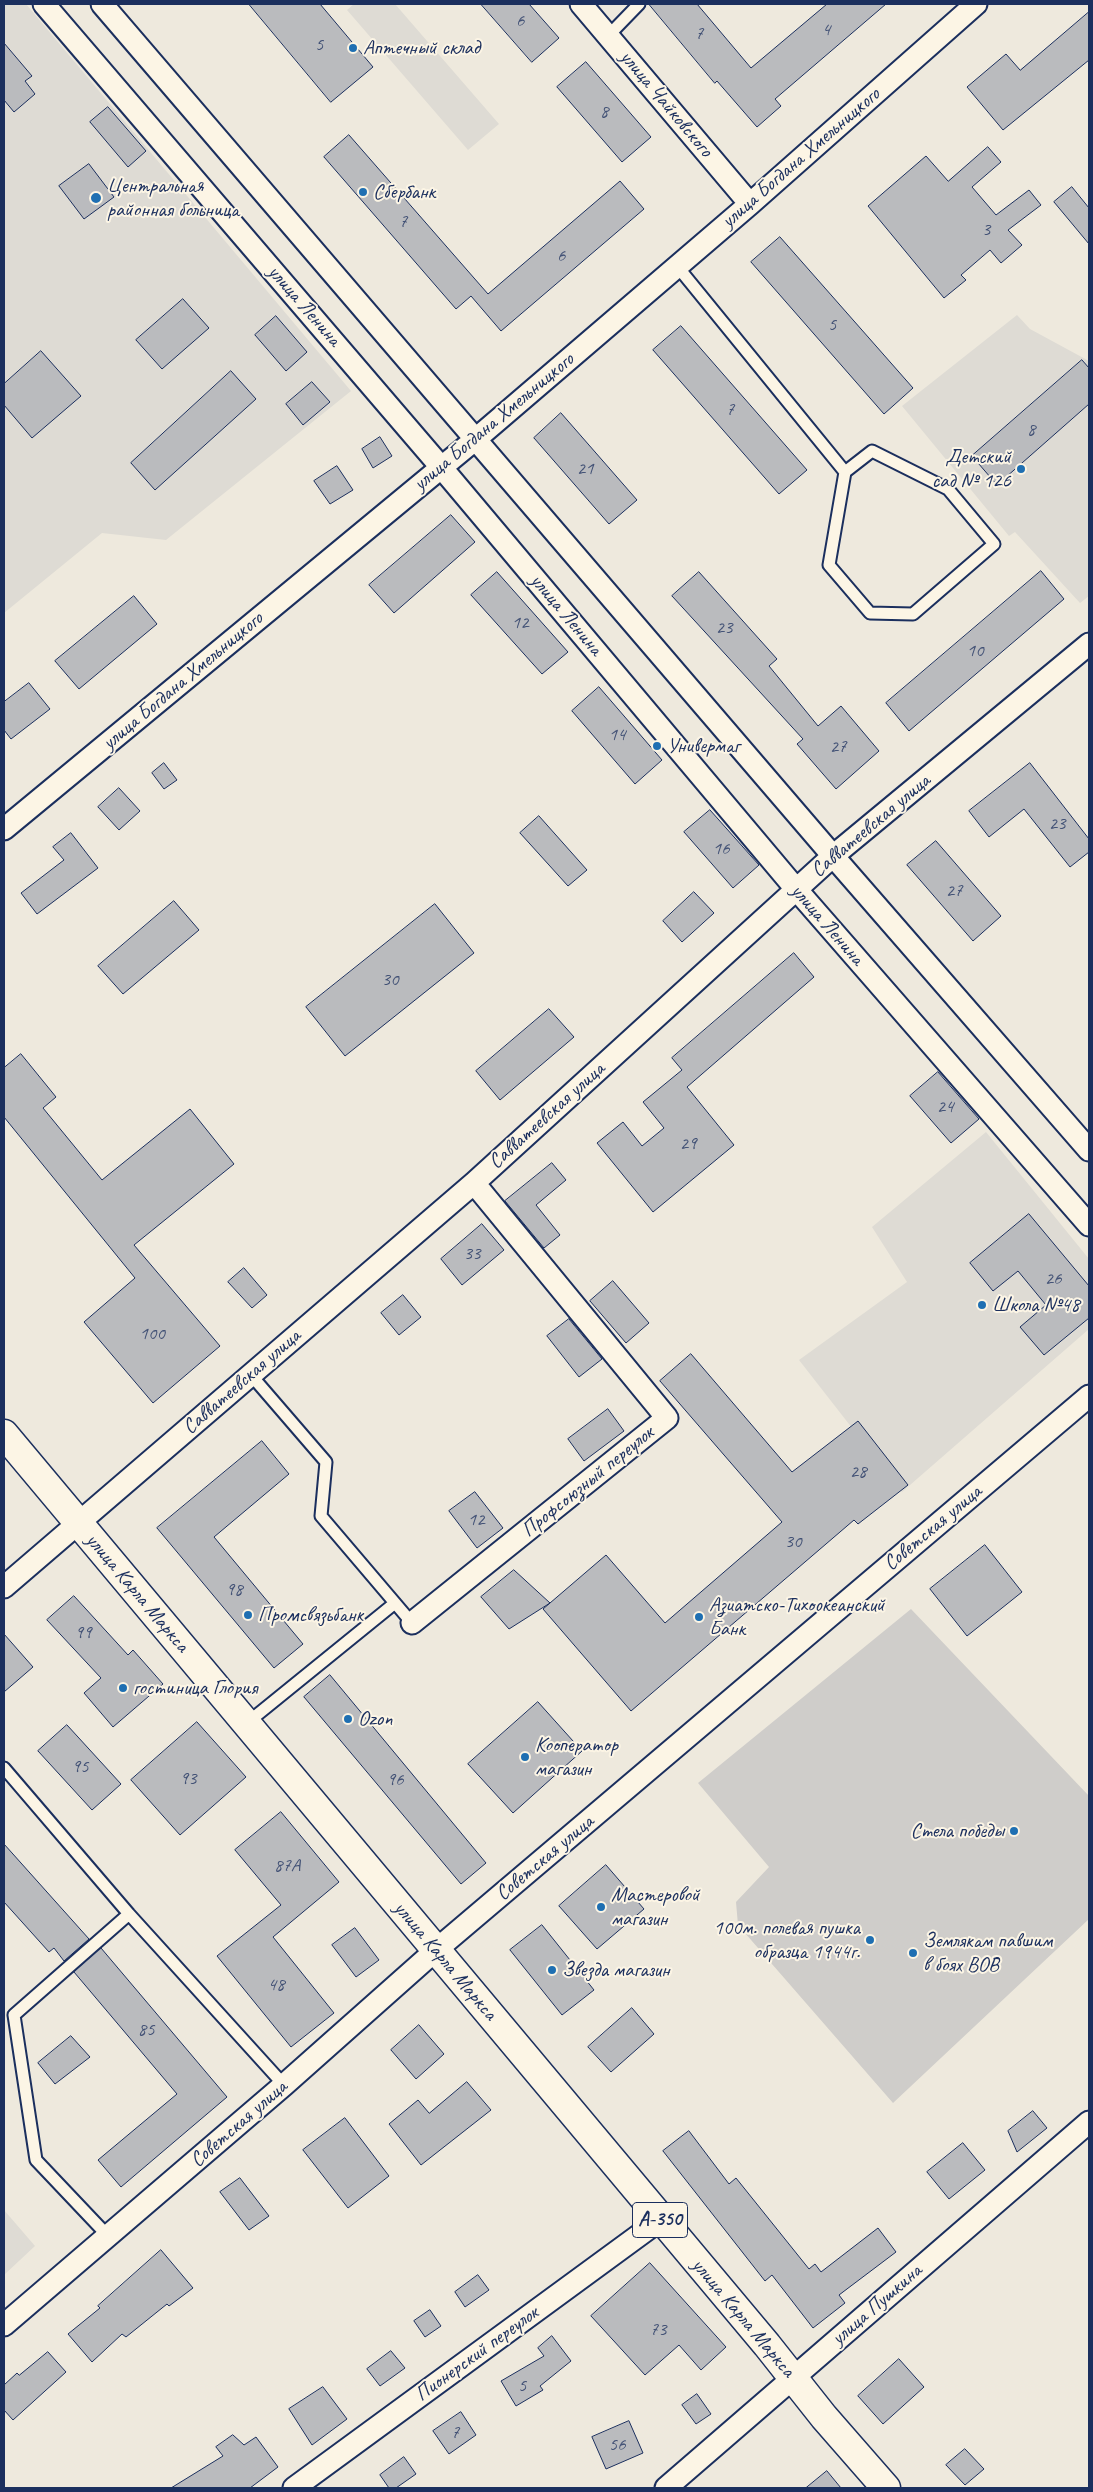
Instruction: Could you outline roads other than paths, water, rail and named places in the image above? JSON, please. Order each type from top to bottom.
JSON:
[{"type":"highway","name":"улица Карла Маркса","points":[[4,1434],[886,2488]]},
{"type":"street","name":"улица Ленина","points":[[44,4],[441,467],[796,890],[1089,1225]]},
{"type":"street","points":[[102,4],[477,438],[833,856],[1089,1150]]},
{"type":"street","name":"улица Чайковского","points":[[581,4],[750,204]]},
{"type":"street","name":"улица Богдана Хмельницкого","points":[[4,829],[477,438],[750,204],[976,4]]},
{"type":"street","name":"Савватеевская улица","points":[[4,1587],[474,1182],[833,856],[1089,644]]},
{"type":"street","name":"Профсоюзный переулок","points":[[412,1624],[667,1418],[474,1182]]},
{"type":"street","name":"Советская улица","points":[[4,2325],[284,2085],[436,1950],[1089,1396]]},
{"type":"street","name":"улица Пушкина","points":[[666,2488],[1089,2122]]},
{"type":"street","name":"Пионерский переулок","points":[[294,2488],[660,2220]]},
{"type":"lane","points":[[608,36],[639,4]]},
{"type":"lane","points":[[678,266],[845,472],[829,565],[870,613],[913,614],[994,544],[948,489],[872,451],[845,472]]},
{"type":"lane","points":[[250,1375],[326,1462],[321,1516],[412,1624]]},
{"type":"lane","points":[[247,1723],[394,1603]]},
{"type":"lane","points":[[4,1768],[129,1914],[284,2085]]},
{"type":"lane","points":[[108,2236],[36,2160],[14,2015],[129,1914]]},
{"type":"place","name":"Аптечный склад","points":[[353,48]]},
{"type":"place","name":"Сбербанк","points":[[363,192]]},
{"type":"place","name":"Центральная районная больница","points":[[96,198]]},
{"type":"place","name":"Детский сад № 126","points":[[1021,469]]},
{"type":"place","name":"Универмаг","points":[[657,746]]},
{"type":"place","name":"Школа №48","points":[[982,1305]]},
{"type":"place","name":"Промсвязьбанк","points":[[248,1615]]},
{"type":"place","name":"Азиатско-Тихоокеанский Банк","points":[[699,1617]]},
{"type":"place","name":"гостиница Глория","points":[[123,1688]]},
{"type":"place","name":"Ozon","points":[[348,1719]]},
{"type":"place","name":"Кооператор магазин","points":[[525,1757]]},
{"type":"place","name":"Стела победы","points":[[1014,1831]]},
{"type":"place","name":"Мастеровой магазин","points":[[601,1907]]},
{"type":"place","name":"100м. полевая пушка образца 1944г.","points":[[870,1940]]},
{"type":"place","name":"Землякам павшим в боях ВОВ","points":[[913,1953]]},
{"type":"place","name":"Звезда магазин","points":[[552,1970]]}]
